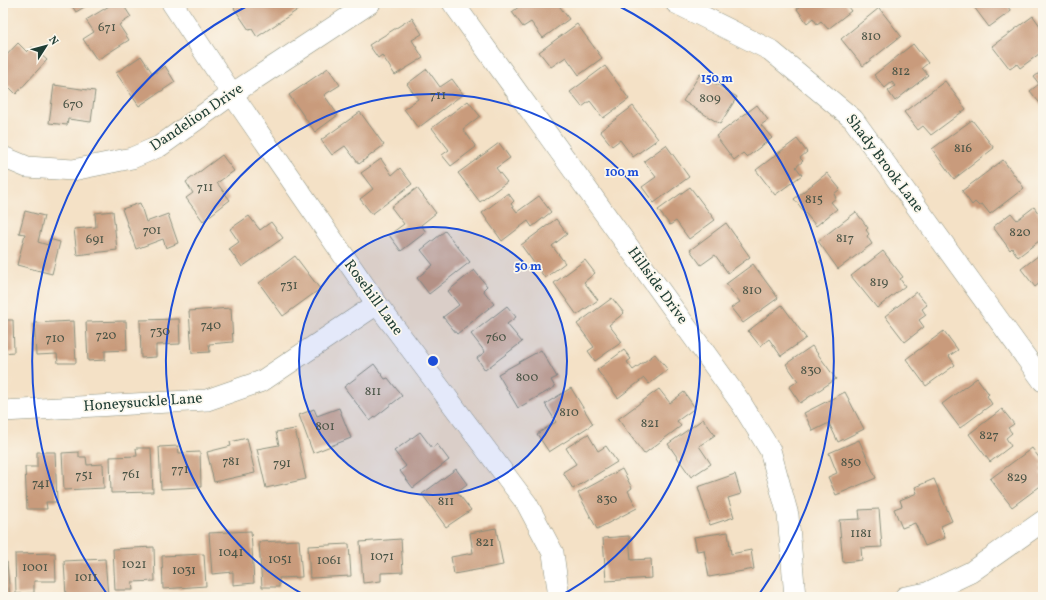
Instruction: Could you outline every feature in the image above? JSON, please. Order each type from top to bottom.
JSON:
[{"type":"street","name":"Rosehill Lane","points":[[172,3],[232,94],[377,304],[527,504],[553,553],[560,597]]},
{"type":"street","name":"Dandelion Drive","points":[[3,157],[27,167],[73,170],[132,158],[160,146],[232,94],[370,3]]},
{"type":"street","name":"Hillside Drive","points":[[453,3],[736,397],[770,450],[788,515],[795,597]]},
{"type":"street","name":"Shady Brook Lane","points":[[676,3],[770,50],[853,119],[1043,381]]},
{"type":"street","name":"Honeysuckle Lane","points":[[3,411],[207,400],[262,381],[377,304]]},
{"type":"street","points":[[905,597],[927,593],[971,572],[1043,521]]},
{"type":"building","points":[[70,3],[91,3],[76,12]]},
{"type":"building","points":[[114,3],[122,3],[131,17],[119,25],[129,40],[97,60],[83,39],[94,32],[86,20]]},
{"type":"building","points":[[241,3],[267,3],[269,6],[273,3],[295,3],[299,9],[257,37],[252,29],[249,30],[234,8]]},
{"type":"building","points":[[524,3],[557,3],[569,19],[543,38],[531,22],[523,27],[512,12]]},
{"type":"building","points":[[805,3],[845,3],[851,11],[828,29],[821,21],[817,24],[813,18],[807,23],[797,9]]},
{"type":"building","points":[[971,3],[1005,3],[1011,11],[989,27]]},
{"type":"building","points":[[879,8],[901,36],[863,66],[841,39]]},
{"type":"building","points":[[1033,16],[1043,30],[1041,32],[1043,35],[1043,51],[1020,68],[1017,64],[1010,69],[992,46]]},
{"type":"building","points":[[412,18],[422,34],[412,40],[423,58],[395,75],[382,55],[378,58],[369,45]]},
{"type":"building","points":[[577,24],[602,58],[579,75],[566,57],[551,67],[539,52]]},
{"type":"building","points":[[18,43],[27,52],[32,47],[47,60],[16,94],[8,86],[3,91],[3,59]]},
{"type":"building","points":[[913,44],[928,63],[922,68],[928,75],[895,101],[888,91],[895,86],[892,82],[885,88],[874,75]]},
{"type":"building","points":[[141,56],[153,74],[165,66],[175,82],[139,106],[116,73]]},
{"type":"building","points":[[605,66],[629,99],[603,118],[590,101],[582,107],[570,92]]},
{"type":"building","points":[[328,68],[340,85],[324,95],[338,115],[315,132],[289,95]]},
{"type":"building","points":[[427,69],[440,87],[452,79],[463,94],[418,128],[404,109],[418,99],[407,84]]},
{"type":"building","points":[[1043,70],[1043,107],[1030,91],[1039,84],[1034,77]]},
{"type":"building","points":[[700,74],[737,97],[720,124],[683,101]]},
{"type":"building","points":[[945,81],[966,109],[931,135],[923,126],[918,130],[904,112]]},
{"type":"building","points":[[54,85],[95,91],[91,122],[68,119],[67,125],[49,123]]},
{"type":"building","points":[[468,101],[480,116],[463,129],[476,147],[451,166],[442,155],[449,150],[432,128]]},
{"type":"building","points":[[757,105],[768,120],[761,125],[772,138],[747,157],[743,153],[734,160],[716,136]]},
{"type":"building","points":[[633,106],[658,139],[633,157],[620,140],[612,146],[600,131]]},
{"type":"building","points":[[360,112],[384,145],[359,164],[345,146],[332,155],[321,140]]},
{"type":"building","points":[[972,120],[994,148],[954,179],[932,149]]},
{"type":"building","points":[[797,139],[807,152],[800,158],[803,161],[796,167],[802,175],[775,195],[756,170]]},
{"type":"building","points":[[499,143],[510,158],[496,168],[507,182],[480,202],[458,173]]},
{"type":"building","points":[[666,145],[689,177],[654,203],[642,187],[656,177],[644,161]]},
{"type":"building","points":[[222,155],[234,171],[217,183],[230,200],[203,221],[186,198],[193,193],[186,182]]},
{"type":"building","points":[[381,159],[392,175],[400,168],[412,184],[372,214],[360,199],[373,189],[361,173]]},
{"type":"building","points":[[1003,160],[1024,188],[990,214],[982,204],[979,206],[975,202],[972,205],[962,191]]},
{"type":"building","points":[[827,173],[840,189],[834,194],[836,198],[831,202],[837,209],[816,226],[794,199]]},
{"type":"building","points":[[690,187],[715,220],[689,239],[676,221],[670,225],[658,210]]},
{"type":"building","points":[[417,188],[436,213],[421,225],[426,232],[401,251],[389,235],[404,224],[391,207]]},
{"type":"building","points":[[508,193],[514,201],[511,204],[517,212],[539,196],[551,212],[532,227],[528,221],[502,241],[482,213]]},
{"type":"building","points":[[140,203],[146,222],[168,214],[178,243],[166,248],[163,239],[136,249],[122,209]]},
{"type":"building","points":[[1034,207],[1043,220],[1043,238],[1018,257],[1012,248],[1010,250],[993,227],[1011,213],[1017,220]]},
{"type":"building","points":[[25,211],[44,216],[38,242],[48,245],[49,239],[60,242],[52,274],[17,265],[25,234],[19,233]]},
{"type":"building","points":[[113,211],[117,250],[77,255],[74,229],[96,227],[95,213]]},
{"type":"building","points":[[856,212],[868,228],[866,230],[869,234],[867,236],[872,244],[838,269],[818,241]]},
{"type":"building","points":[[249,216],[260,230],[271,222],[283,238],[242,267],[229,249],[239,242],[230,229]]},
{"type":"building","points":[[556,219],[567,234],[552,246],[565,263],[545,278],[521,245]]},
{"type":"building","points":[[726,223],[750,257],[728,273],[715,255],[701,265],[690,250]]},
{"type":"building","points":[[445,231],[470,262],[429,294],[417,278],[433,265],[421,250]]},
{"type":"building","points":[[883,251],[903,277],[900,279],[905,286],[877,308],[851,276]]},
{"type":"building","points":[[1043,252],[1043,285],[1041,282],[1035,287],[1021,269]]},
{"type":"building","points":[[295,256],[320,289],[283,316],[259,283]]},
{"type":"building","points":[[585,260],[595,273],[584,282],[598,300],[577,315],[554,283]]},
{"type":"building","points":[[753,264],[778,298],[743,323],[731,308],[740,302],[726,284]]},
{"type":"building","points":[[474,270],[487,286],[483,290],[494,304],[457,334],[443,317],[459,305],[448,291]]},
{"type":"building","points":[[916,292],[927,305],[922,309],[926,315],[919,320],[924,327],[905,342],[885,316]]},
{"type":"building","points":[[612,298],[624,313],[609,325],[622,342],[595,361],[588,351],[594,347],[577,324]]},
{"type":"building","points":[[782,305],[806,338],[781,356],[769,339],[760,346],[748,331]]},
{"type":"building","points":[[507,306],[516,317],[507,324],[522,342],[485,370],[477,358],[485,352],[471,334]]},
{"type":"building","points":[[231,308],[233,342],[209,344],[210,352],[192,353],[189,311]]},
{"type":"building","points":[[179,319],[180,344],[156,345],[156,357],[141,358],[140,320]]},
{"type":"building","points":[[3,320],[13,320],[14,352],[3,353]]},
{"type":"building","points":[[74,321],[76,363],[58,363],[57,354],[36,355],[34,323]]},
{"type":"building","points":[[126,321],[127,350],[105,351],[105,360],[88,361],[86,322]]},
{"type":"building","points":[[944,331],[958,350],[949,356],[955,365],[926,386],[906,359]]},
{"type":"building","points":[[812,346],[836,379],[800,403],[789,387],[798,381],[786,364]]},
{"type":"building","points":[[541,350],[557,377],[551,380],[555,387],[518,408],[498,374]]},
{"type":"building","points":[[624,350],[631,359],[627,362],[633,370],[655,354],[668,370],[649,384],[644,378],[618,398],[597,370]]},
{"type":"building","points":[[374,364],[385,379],[388,378],[402,396],[370,421],[344,387]]},
{"type":"building","points":[[977,378],[989,394],[987,396],[992,404],[960,428],[942,404]]},
{"type":"building","points":[[571,388],[593,424],[549,452],[537,434],[556,422],[545,404]]},
{"type":"building","points":[[659,389],[670,403],[684,392],[695,408],[677,421],[681,426],[644,454],[618,419]]},
{"type":"building","points":[[845,392],[864,429],[838,442],[829,423],[813,431],[804,413]]},
{"type":"building","points":[[339,408],[351,438],[313,453],[299,415],[314,409],[317,416]]},
{"type":"building","points":[[1002,409],[1014,424],[1008,428],[1012,433],[1006,438],[1011,446],[990,462],[969,434]]},
{"type":"building","points":[[703,419],[715,435],[699,446],[711,464],[691,477],[668,444]]},
{"type":"building","points":[[295,429],[306,479],[266,488],[257,449],[279,445],[276,432]]},
{"type":"building","points":[[420,432],[432,448],[437,444],[449,460],[413,488],[400,471],[406,466],[394,451]]},
{"type":"building","points":[[588,434],[598,451],[606,446],[617,462],[573,489],[563,472],[576,464],[566,448]]},
{"type":"building","points":[[247,438],[255,473],[214,482],[207,452],[231,446],[230,442]]},
{"type":"building","points":[[859,440],[876,478],[836,495],[828,477],[837,473],[829,453]]},
{"type":"building","points":[[178,446],[179,453],[200,452],[201,487],[161,489],[159,447]]},
{"type":"building","points":[[136,448],[151,448],[153,492],[111,493],[110,457],[137,456]]},
{"type":"building","points":[[1032,448],[1043,463],[1040,465],[1043,468],[1043,471],[1040,473],[1043,477],[1043,484],[1012,507],[990,479]]},
{"type":"building","points":[[37,452],[55,452],[57,502],[46,502],[47,509],[27,509],[25,467],[37,467]]},
{"type":"building","points":[[79,452],[79,457],[86,457],[87,465],[103,464],[104,488],[64,490],[62,453]]},
{"type":"building","points":[[456,469],[467,484],[457,492],[471,510],[446,527],[422,494]]},
{"type":"building","points":[[622,469],[632,488],[628,491],[637,508],[597,529],[578,493]]},
{"type":"building","points":[[735,474],[741,494],[728,498],[734,517],[710,525],[698,487]]},
{"type":"building","points":[[934,479],[952,521],[941,526],[945,538],[925,546],[915,523],[902,528],[894,509],[902,506],[900,500],[917,493],[915,487]]},
{"type":"building","points":[[879,509],[882,547],[861,548],[862,560],[843,562],[839,520],[860,519],[859,510]]},
{"type":"building","points":[[496,528],[503,565],[454,574],[451,557],[473,553],[470,533]]},
{"type":"building","points":[[251,531],[254,583],[233,585],[233,572],[212,574],[209,533]]},
{"type":"building","points":[[728,532],[731,554],[751,550],[754,569],[709,577],[704,550],[697,551],[694,537]]},
{"type":"building","points":[[629,536],[631,560],[651,559],[652,578],[606,581],[603,538]]},
{"type":"building","points":[[401,539],[403,572],[381,573],[381,581],[363,583],[360,542]]},
{"type":"building","points":[[299,540],[302,577],[279,578],[279,587],[262,587],[259,542]]},
{"type":"building","points":[[349,544],[351,576],[310,578],[308,546]]},
{"type":"building","points":[[154,547],[155,581],[132,582],[133,590],[115,590],[113,549]]},
{"type":"building","points":[[55,553],[56,581],[34,581],[34,593],[16,594],[15,554]]},
{"type":"building","points":[[204,554],[206,586],[163,589],[162,556]]},
{"type":"building","points":[[105,559],[108,596],[66,597],[64,561]]},
{"type":"building","points":[[7,562],[10,597],[3,597],[3,563]]}]
